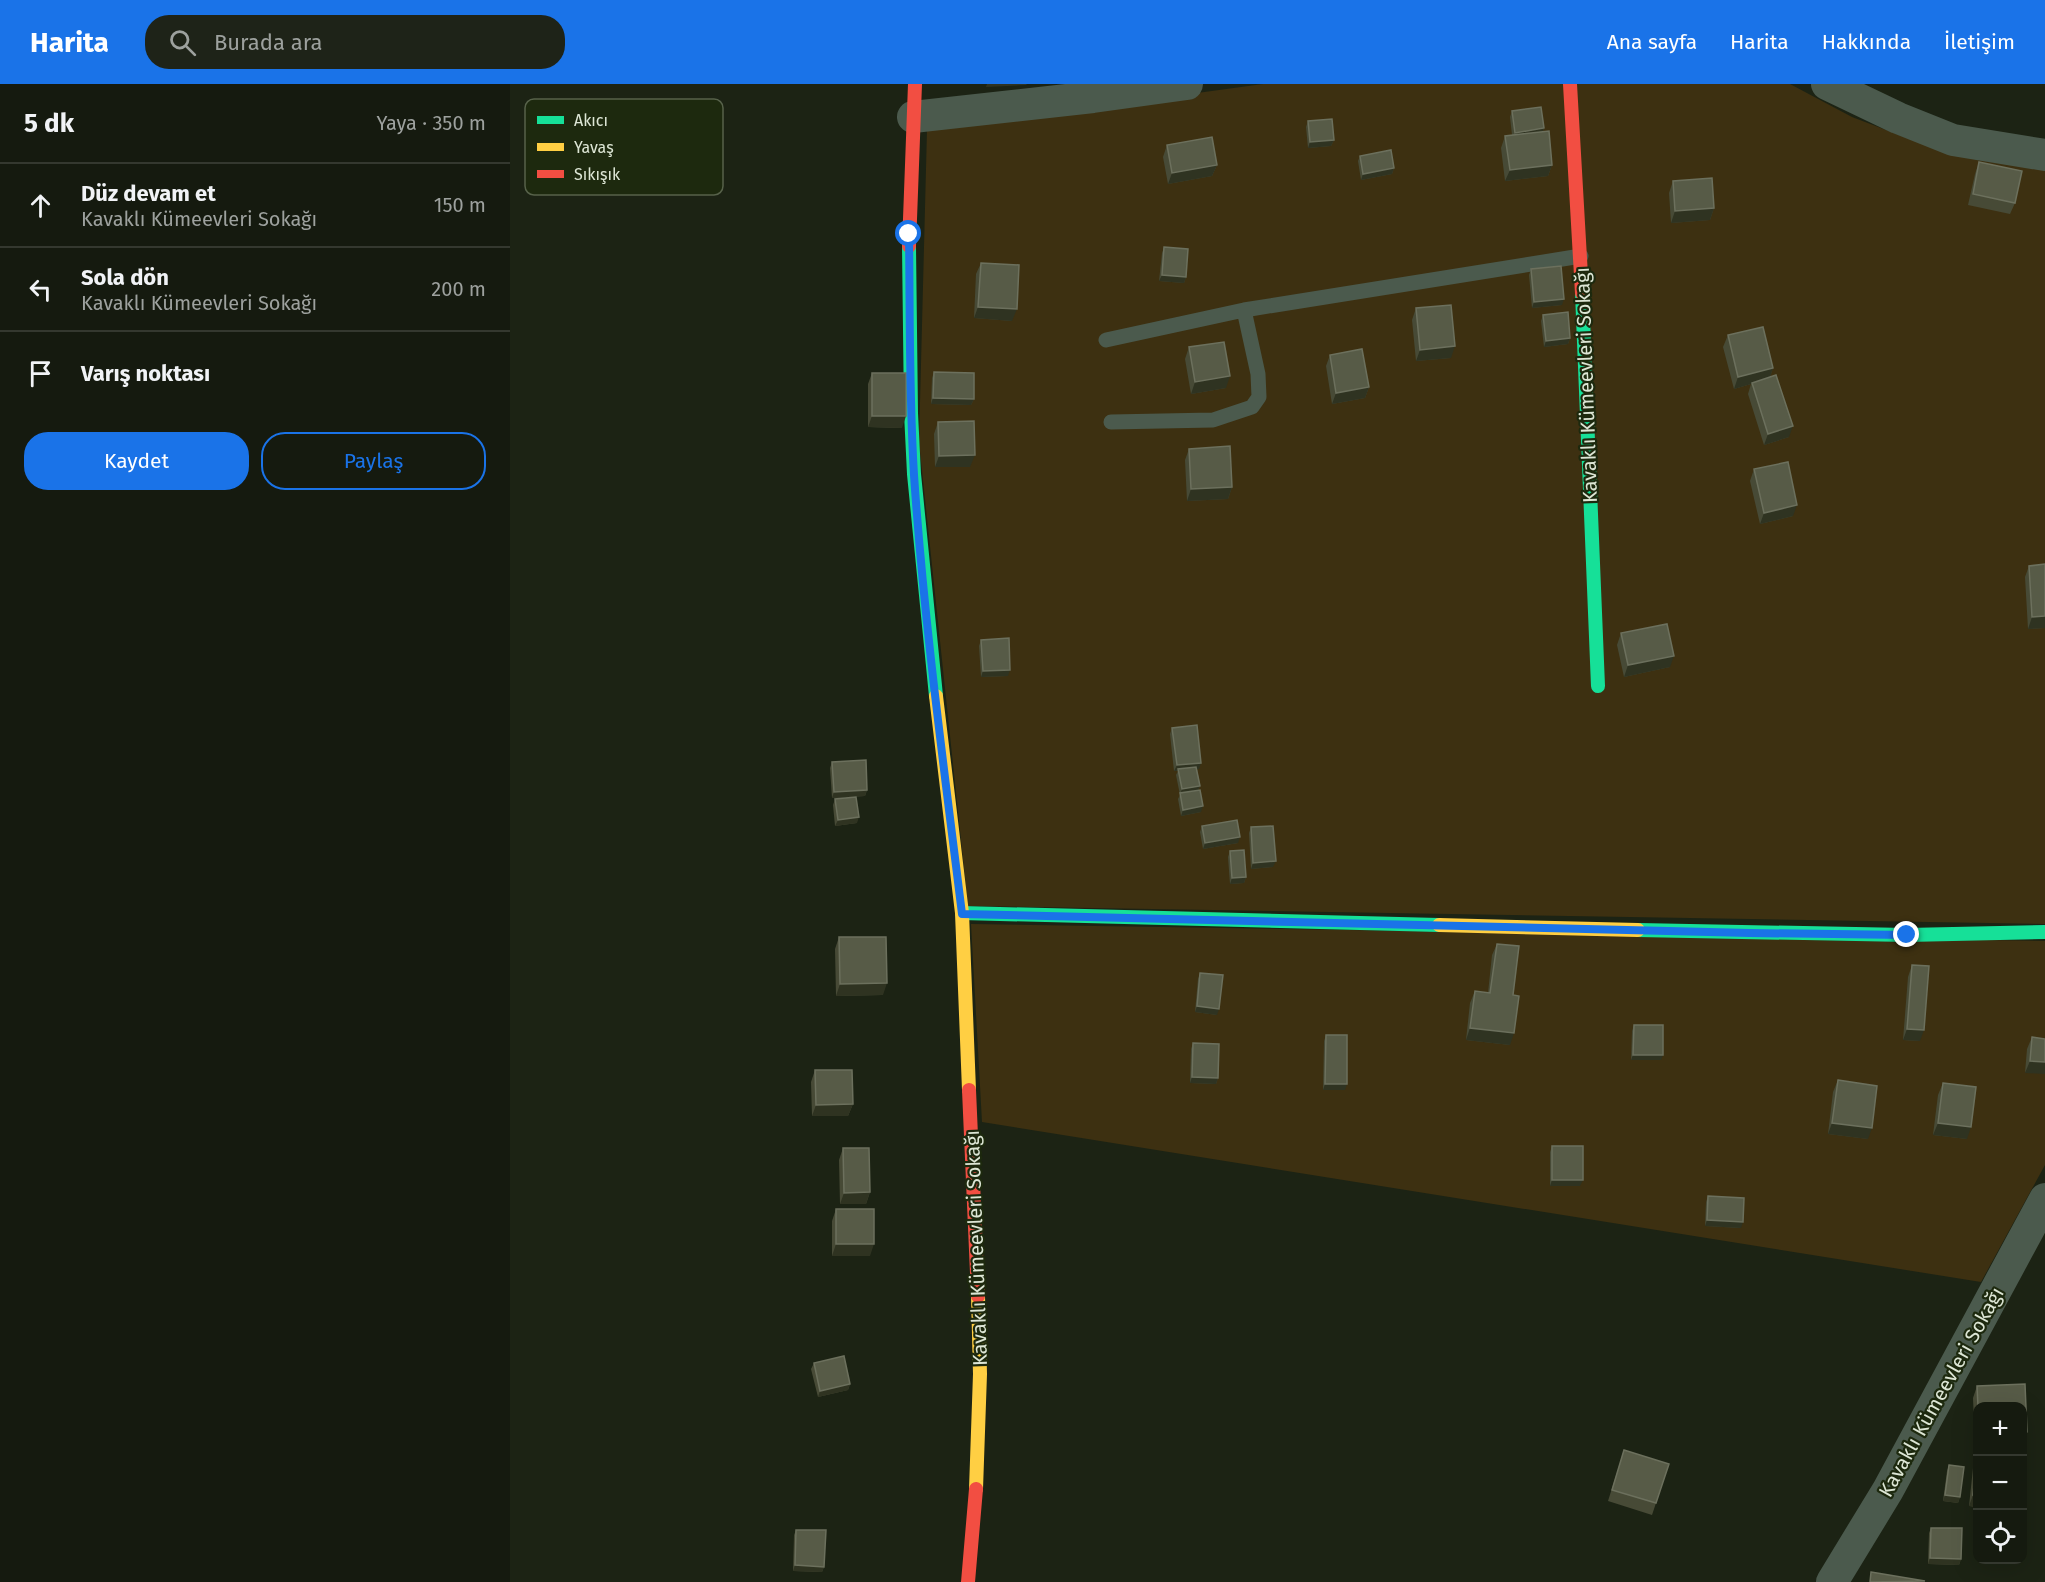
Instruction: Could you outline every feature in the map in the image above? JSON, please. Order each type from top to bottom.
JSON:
[{"type":"street","name":"Kavaklı Kümeevleri Sokağı","points":[[915,84],[909,234],[914,474],[928,634],[962,914],[980,1374],[975,1506],[968,1582]]},
{"type":"street","points":[[914,117],[1186,84]]},
{"type":"street","name":"Kavaklı Kümeevleri Sokağı","points":[[1570,84],[1581,256],[1598,686]]},
{"type":"street","points":[[1827,84],[1898,118],[1953,140],[2045,155]]},
{"type":"street","points":[[962,914],[1750,933],[1907,935],[2045,932]]},
{"type":"street","name":"Kavaklı Kümeevleri Sokağı","points":[[1832,1582],[1888,1490],[2045,1198]]},
{"type":"lane","points":[[1106,340],[1244,310],[1581,256]]},
{"type":"lane","points":[[1111,422],[1213,420],[1252,407],[1259,397],[1258,374],[1244,310]]},
{"type":"shaded area","points":[[1263,84],[1790,84],[1852,117],[1915,141],[2045,169],[2045,924],[968,906],[919,442],[927,130]]},
{"type":"shaded area","points":[[971,924],[2045,941],[2045,1165],[1981,1282],[982,1122]]},
{"type":"building","points":[[1541,107],[1544,128],[1515,133],[1512,111]]},
{"type":"building","points":[[1332,119],[1334,140],[1310,142],[1308,121]]},
{"type":"building","points":[[1549,131],[1552,165],[1510,170],[1505,136]]},
{"type":"building","points":[[1212,137],[1217,165],[1172,173],[1167,145]]},
{"type":"building","points":[[1391,150],[1394,168],[1363,174],[1360,156]]},
{"type":"building","points":[[1979,162],[2022,171],[2015,203],[1973,194]]},
{"type":"building","points":[[1712,178],[1714,208],[1675,211],[1673,181]]},
{"type":"building","points":[[1164,247],[1188,249],[1186,277],[1162,275]]},
{"type":"building","points":[[981,263],[1019,265],[1017,309],[978,307]]},
{"type":"building","points":[[1561,266],[1564,299],[1534,302],[1531,269]]},
{"type":"building","points":[[1451,305],[1455,346],[1420,350],[1416,308]]},
{"type":"building","points":[[1568,312],[1570,338],[1546,341],[1543,315]]},
{"type":"building","points":[[1763,327],[1773,368],[1738,377],[1728,335]]},
{"type":"building","points":[[1224,342],[1230,376],[1195,382],[1189,347]]},
{"type":"building","points":[[1362,349],[1369,387],[1336,393],[1330,355]]},
{"type":"building","points":[[934,372],[974,373],[974,399],[933,398]]},
{"type":"building","points":[[872,373],[906,373],[906,416],[872,416]]},
{"type":"building","points":[[1776,375],[1793,426],[1768,434],[1752,383]]},
{"type":"building","points":[[974,421],[975,455],[939,456],[938,422]]},
{"type":"building","points":[[1230,446],[1232,487],[1191,489],[1189,449]]},
{"type":"building","points":[[1788,462],[1797,505],[1764,513],[1754,469]]},
{"type":"building","points":[[2045,564],[2045,616],[2032,617],[2029,566]]},
{"type":"building","points":[[1667,624],[1674,656],[1628,665],[1621,633]]},
{"type":"building","points":[[1009,638],[1010,670],[983,671],[981,640]]},
{"type":"building","points":[[1197,725],[1201,763],[1177,765],[1172,728]]},
{"type":"building","points":[[866,760],[867,790],[834,792],[832,762]]},
{"type":"building","points":[[1196,767],[1200,786],[1182,789],[1178,769]]},
{"type":"building","points":[[1200,790],[1203,806],[1183,810],[1180,793]]},
{"type":"building","points":[[856,797],[859,817],[838,820],[835,799]]},
{"type":"building","points":[[1237,820],[1240,837],[1205,843],[1202,826]]},
{"type":"building","points":[[1273,826],[1276,861],[1253,863],[1251,827]]},
{"type":"building","points":[[1244,850],[1246,877],[1232,878],[1230,851]]},
{"type":"building","points":[[839,937],[886,937],[887,983],[840,984]]},
{"type":"building","points":[[1497,944],[1519,946],[1513,995],[1519,996],[1514,1033],[1470,1028],[1475,991],[1490,993]]},
{"type":"building","points":[[1912,965],[1929,966],[1924,1030],[1907,1029]]},
{"type":"building","points":[[1200,973],[1223,975],[1219,1009],[1197,1006]]},
{"type":"building","points":[[1634,1025],[1663,1025],[1663,1055],[1633,1055]]},
{"type":"building","points":[[1326,1035],[1347,1035],[1347,1084],[1325,1084]]},
{"type":"building","points":[[2032,1037],[2045,1039],[2045,1062],[2030,1061]]},
{"type":"building","points":[[1193,1043],[1219,1044],[1218,1078],[1192,1077]]},
{"type":"building","points":[[815,1070],[852,1070],[853,1104],[816,1105]]},
{"type":"building","points":[[1838,1080],[1877,1086],[1872,1128],[1832,1123]]},
{"type":"building","points":[[1943,1083],[1976,1087],[1971,1127],[1938,1123]]},
{"type":"building","points":[[1552,1146],[1583,1146],[1583,1180],[1552,1180]]},
{"type":"building","points":[[843,1148],[869,1148],[870,1192],[844,1193]]},
{"type":"building","points":[[1708,1196],[1744,1198],[1743,1222],[1707,1220]]},
{"type":"building","points":[[836,1209],[874,1209],[874,1244],[836,1244]]},
{"type":"building","points":[[844,1356],[850,1384],[820,1391],[814,1363]]},
{"type":"building","points":[[2025,1384],[2026,1402],[1978,1402],[1977,1386]]},
{"type":"building","points":[[1624,1450],[1669,1464],[1656,1503],[1612,1490]]},
{"type":"building","points":[[1949,1465],[1964,1467],[1960,1497],[1945,1495]]},
{"type":"building","points":[[1931,1528],[1962,1528],[1961,1559],[1930,1558]]},
{"type":"building","points":[[796,1530],[826,1530],[824,1567],[795,1565]]},
{"type":"building","points":[[1871,1572],[1925,1581],[1870,1582]]},
{"type":"traffic: fast","points":[[909,246],[914,474],[936,696]]},
{"type":"traffic: fast","points":[[1582,293],[1598,686]]},
{"type":"traffic: fast","points":[[962,913],[1439,925]]},
{"type":"traffic: fast","points":[[1638,930],[1907,935],[2045,932]]},
{"type":"traffic: slow","points":[[936,696],[962,913],[969,1090]]},
{"type":"traffic: slow","points":[[1439,925],[1638,930]]},
{"type":"traffic: slow","points":[[976,1489],[980,1374],[978,1296]]},
{"type":"traffic: jam","points":[[909,246],[915,84]]},
{"type":"traffic: jam","points":[[1570,84],[1582,293]]},
{"type":"traffic: jam","points":[[969,1090],[978,1296]]},
{"type":"traffic: jam","points":[[968,1582],[976,1489]]},
{"type":"route","points":[[909,234],[914,474],[928,634],[962,914],[1907,935]]}]
